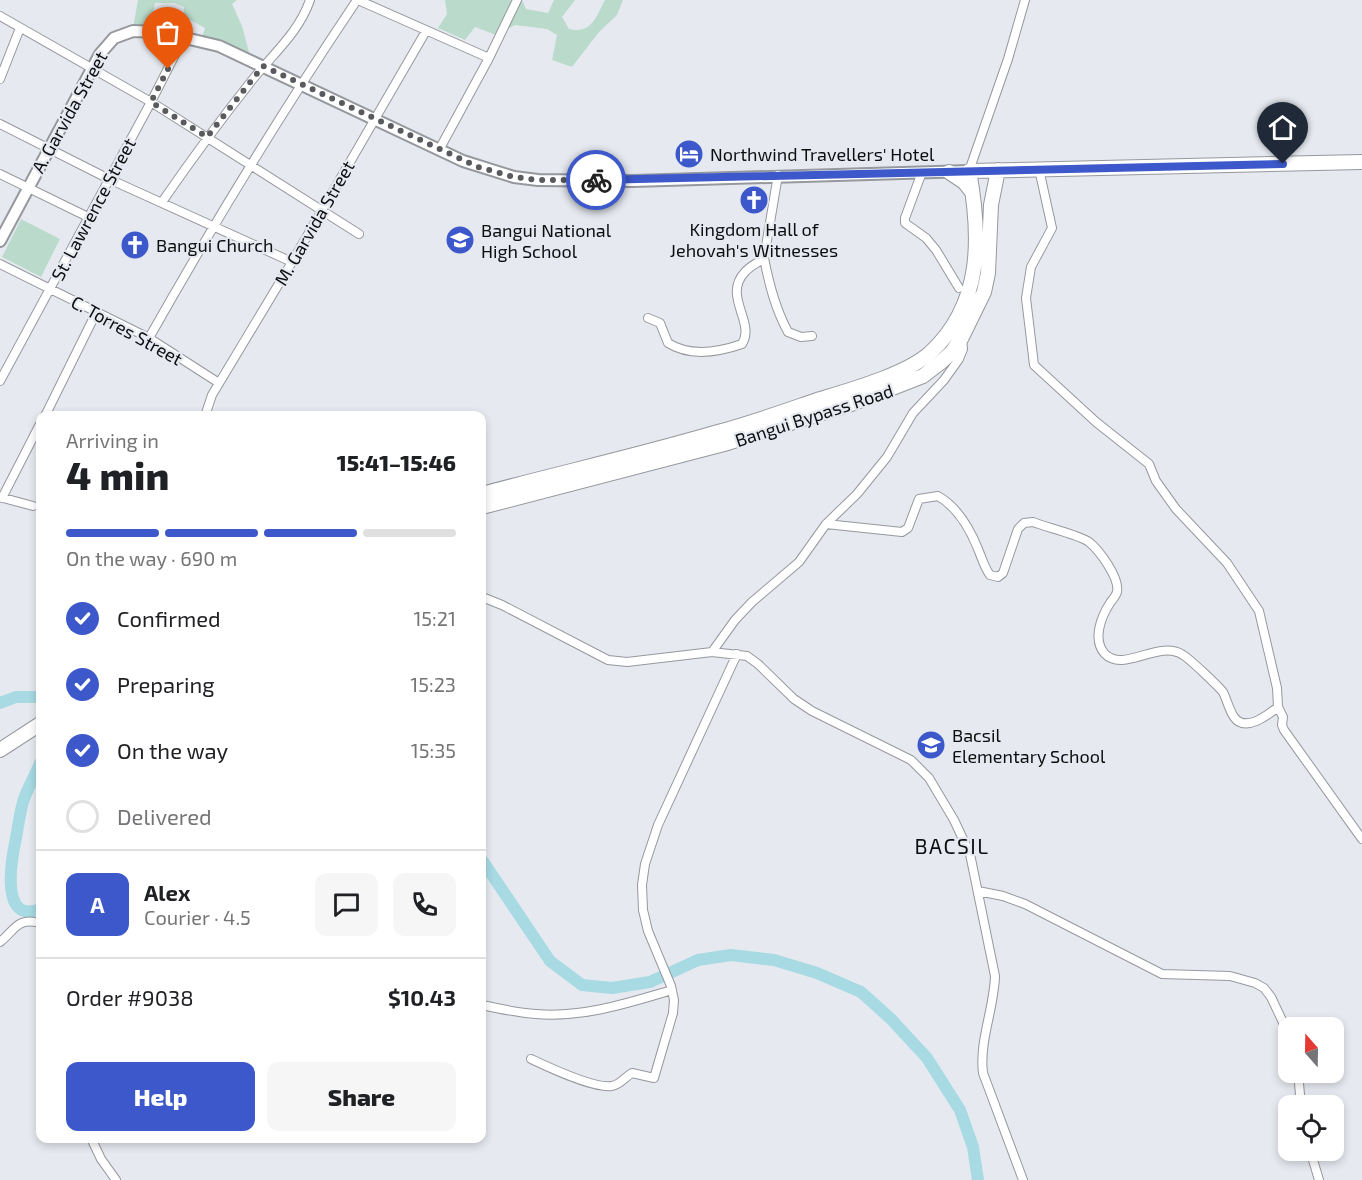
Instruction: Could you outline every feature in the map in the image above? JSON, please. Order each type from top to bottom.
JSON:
[{"type":"highway","points":[[969,171],[1362,162]]},
{"type":"highway","points":[[993,194],[1008,180],[1033,169]]},
{"type":"highway","name":"Bangui Bypass Road","points":[[486,493],[719,432],[844,392],[918,362],[940,341],[970,289],[983,242],[998,170]]},
{"type":"highway","name":"Bangui Bypass Road","points":[[486,506],[724,444],[874,396],[923,376],[940,363],[962,337],[984,292],[988,273],[969,171]]},
{"type":"highway","points":[[949,172],[964,182],[973,194]]},
{"type":"highway","points":[[0,740],[36,722]]},
{"type":"highway","points":[[0,750],[36,722]]},
{"type":"main road","name":"A. Garvida Street","points":[[0,241],[92,67],[109,42],[127,33],[151,31],[219,46],[439,150],[478,167],[514,177],[538,180],[633,181],[969,171]]},
{"type":"street","points":[[162,202],[207,137],[263,66],[290,36],[303,17],[310,0]]},
{"type":"street","points":[[148,338],[213,225],[301,84],[357,0],[489,58]]},
{"type":"street","points":[[439,150],[489,58],[517,0]]},
{"type":"street","points":[[969,171],[1008,59],[1025,0]]},
{"type":"street","points":[[0,16],[151,102],[323,209],[359,234]]},
{"type":"street","points":[[0,79],[20,28]]},
{"type":"street","name":"M. Garvida Street","points":[[206,411],[219,383],[426,31]]},
{"type":"street","name":"St. Lawrence Street","points":[[0,381],[184,37]]},
{"type":"street","points":[[0,124],[109,179],[292,262]]},
{"type":"street","points":[[1033,169],[1052,228],[1031,267],[1026,298],[1034,365],[1096,422],[1149,464],[1156,481],[1176,509],[1227,563],[1259,611],[1284,730],[1362,839]]},
{"type":"street","points":[[922,172],[905,223],[931,244],[959,288]]},
{"type":"street","points":[[0,174],[88,217]]},
{"type":"street","points":[[778,176],[764,258],[769,286],[788,332],[793,335],[812,336]]},
{"type":"street","points":[[648,318],[660,323],[668,343],[684,350],[716,351],[742,344],[745,341],[745,329],[736,298],[737,285],[744,273],[764,258]]},
{"type":"street","name":"C. Torres Street","points":[[0,264],[148,338],[219,383]]},
{"type":"street","points":[[47,411],[97,311]]},
{"type":"street","points":[[712,652],[735,620],[752,602],[799,562],[825,524],[857,494],[887,457],[913,413],[953,368],[963,349],[962,337]]},
{"type":"street","points":[[33,506],[1,498],[36,431]]},
{"type":"street","points":[[825,524],[902,532],[908,528],[920,500],[938,496],[956,511],[972,535],[984,566],[990,575],[998,577],[1003,573],[1018,529],[1024,523],[1033,522],[1088,541],[1108,564],[1117,583],[1117,593],[1102,618],[1098,638],[1100,648],[1107,656],[1115,660],[1134,658],[1156,650],[1182,653],[1223,692],[1234,717],[1244,723],[1260,719],[1278,707]]},
{"type":"street","points":[[486,598],[608,660],[627,663],[712,652],[747,656],[794,699],[812,711],[888,747],[920,768],[967,845],[972,860],[995,976],[994,994],[982,1052],[983,1073],[1023,1180]]},
{"type":"street","points":[[531,1059],[561,1072],[607,1086],[616,1084],[632,1073],[654,1078],[673,1013],[674,1000],[648,931],[643,910],[642,885],[645,864],[658,825],[737,654]]},
{"type":"street","points":[[978,891],[1003,896],[1025,904],[1162,974],[1230,976],[1255,983],[1264,988],[1271,997],[1280,1017]]},
{"type":"street","points":[[0,942],[17,924],[36,922]]},
{"type":"street","points":[[486,1006],[518,1012],[561,1014],[621,1004],[671,988]]},
{"type":"street","points":[[93,1143],[101,1159],[116,1180]]},
{"type":"street","points":[[1313,1161],[1319,1180]]},
{"type":"green space","points":[[138,0],[237,0],[232,4],[242,26],[250,56],[202,37],[205,28],[183,16],[184,7],[174,3],[155,3],[150,27],[133,28]]},
{"type":"green space","points":[[445,0],[522,0],[526,9],[548,13],[554,0],[575,0],[562,17],[569,29],[577,30],[588,27],[592,23],[605,0],[623,0],[617,15],[599,32],[572,67],[552,60],[557,35],[547,29],[515,25],[496,35],[475,27],[465,40],[438,28],[447,14]]},
{"type":"green space","points":[[21,219],[60,239],[41,277],[2,257]]},
{"type":"waterway","points":[[0,703],[16,697],[36,697]]},
{"type":"waterway","points":[[36,772],[23,802],[11,875],[11,888],[19,908],[27,911],[36,910]]},
{"type":"waterway","points":[[486,866],[550,961],[582,985],[612,988],[650,982],[698,960],[731,955],[774,960],[817,973],[861,992],[891,1019],[927,1058],[960,1110],[973,1147],[978,1180]]},
{"type":"way so far","points":[[168,69],[151,102],[207,137],[263,66],[478,167],[514,177],[538,180],[596,180]]},
{"type":"place","name":"Northwind Travellers' Hotel","points":[[689,154]]},
{"type":"place","name":"Kingdom Hall of Jehovah's Witnesses","points":[[754,200]]},
{"type":"place","name":"Bangui National High School","points":[[460,240]]},
{"type":"place","name":"Bangui Church","points":[[135,245]]},
{"type":"place","name":"Bacsil Elementary School","points":[[931,745]]},
{"type":"district","name":"BACSIL","points":[[952,845]]},
{"type":"route","points":[[596,180],[633,181],[1283,164]]}]
